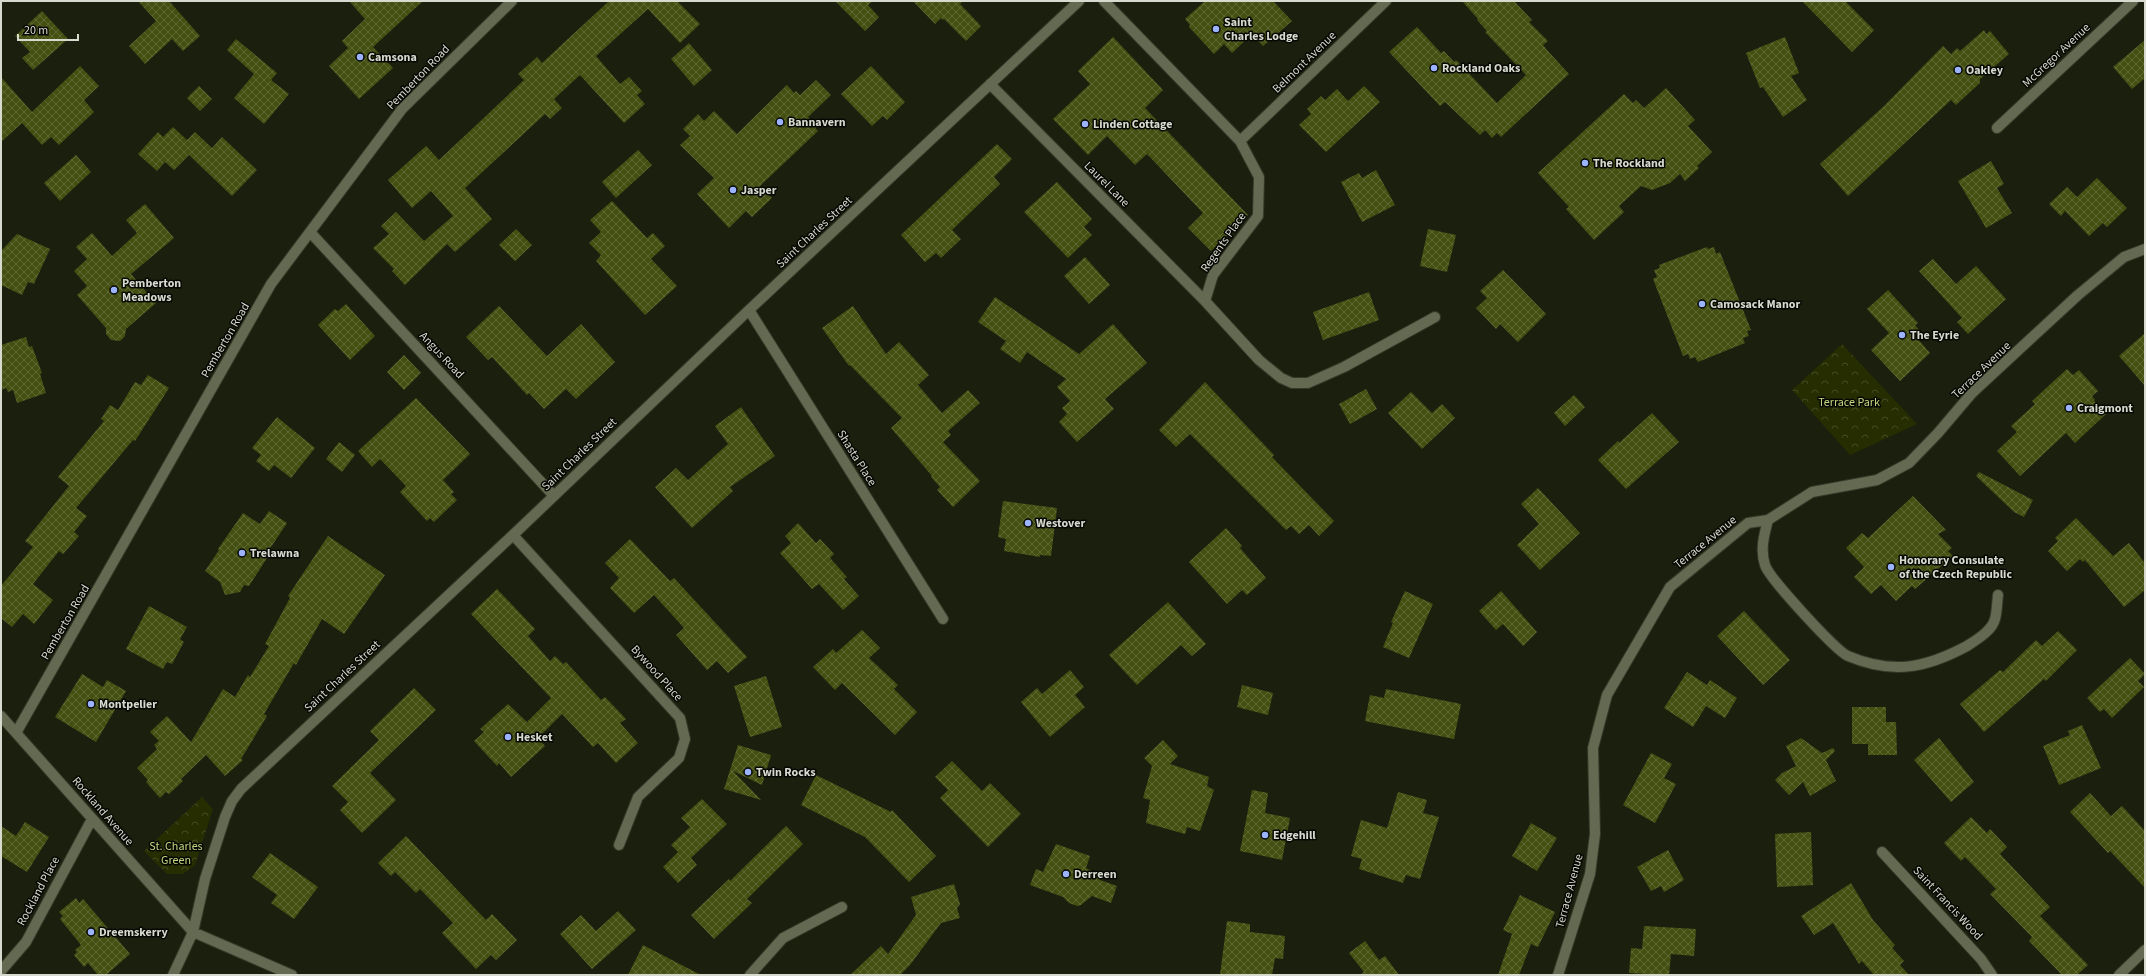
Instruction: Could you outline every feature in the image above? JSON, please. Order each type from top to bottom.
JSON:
[{"type":"street","name":"Pemberton Road","points":[[16,733],[271,284],[402,109],[512,1]]},
{"type":"street","name":"Saint Charles Street","points":[[173,975],[193,932],[205,879],[223,824],[232,800],[241,789],[513,535],[748,310],[1079,1]]},
{"type":"street","name":"Regents Place","points":[[1104,1],[1240,141],[1260,177],[1258,216],[1213,275],[1205,301]]},
{"type":"street","name":"Belmont Avenue","points":[[1240,141],[1386,1]]},
{"type":"street","name":"McGregor Avenue","points":[[1997,128],[2133,1]]},
{"type":"street","name":"Laurel Lane","points":[[990,84],[1205,301]]},
{"type":"street","name":"Angus Road","points":[[310,232],[554,496]]},
{"type":"street","name":"Terrace Avenue","points":[[1558,975],[1590,874],[1596,834],[1593,748],[1607,695],[1670,587],[1748,523],[1768,520],[1812,492],[1877,480],[1909,463],[1938,433],[1972,393],[2078,295],[2124,257],[2145,249]]},
{"type":"street","points":[[1205,301],[1259,360],[1281,378],[1292,383],[1308,383],[1344,367],[1435,317]]},
{"type":"street","name":"Shasta Place","points":[[748,310],[943,619]]},
{"type":"street","points":[[1768,520],[1762,545],[1765,565],[1780,588],[1847,656],[1888,668],[1917,667],[1946,657],[1979,638],[1995,620],[1998,595]]},
{"type":"street","name":"Bywood Place","points":[[513,535],[680,718],[685,739],[679,758],[638,797],[619,846]]},
{"type":"street","name":"Rockland Avenue","points":[[1,716],[193,932],[292,975]]},
{"type":"street","name":"Rockland Place","points":[[1,971],[26,942],[92,819]]},
{"type":"street","name":"Saint Francis Wood","points":[[1882,852],[1981,959],[1992,975]]},
{"type":"street","points":[[750,975],[783,938],[842,907]]},
{"type":"street","points":[[2119,975],[2145,950]]},
{"type":"green space","name":"Terrace Park","points":[[1842,344],[1917,424],[1850,455],[1792,390]]},
{"type":"green space","name":"St. Charles Green","points":[[202,797],[213,809],[195,865],[183,874],[167,874],[144,851]]},
{"type":"building","points":[[138,1],[169,1],[200,36],[183,51],[172,39],[145,64],[129,46],[156,21]]},
{"type":"building","points":[[349,1],[423,1],[373,47],[393,68],[359,99],[329,66],[348,48],[342,41],[365,19]]},
{"type":"building","points":[[609,1],[677,1],[700,24],[680,43],[648,9],[596,56],[620,84],[629,77],[642,91],[637,95],[645,104],[624,123],[580,75],[554,99],[562,108],[550,119],[545,114],[465,188],[492,219],[455,252],[447,244],[405,285],[392,271],[394,269],[373,248],[389,234],[381,226],[396,212],[424,241],[453,216],[431,191],[412,208],[388,180],[426,146],[439,160],[524,80],[518,74],[537,57],[542,63]]},
{"type":"building","points":[[835,1],[873,1],[868,5],[879,17],[865,31]]},
{"type":"building","points":[[913,1],[963,1],[960,4],[981,26],[966,41],[944,19],[943,20],[941,18],[935,24]]},
{"type":"building","name":"Saint Charles Lodge","points":[[1205,1],[1273,1],[1292,21],[1263,46],[1252,34],[1232,53],[1224,44],[1214,54],[1189,27],[1190,25],[1185,19]]},
{"type":"building","name":"Rockland Oaks","points":[[1462,1],[1514,1],[1532,20],[1529,22],[1548,41],[1543,45],[1569,74],[1501,137],[1497,133],[1492,138],[1485,130],[1480,135],[1445,102],[1440,106],[1389,52],[1417,27],[1441,53],[1444,51],[1454,62],[1456,60],[1497,103],[1526,75],[1485,32],[1487,31]]},
{"type":"building","points":[[1802,1],[1845,1],[1874,30],[1852,52]]},
{"type":"building","points":[[42,11],[68,39],[33,70],[22,58],[30,52],[15,36]]},
{"type":"building","points":[[1984,30],[1986,34],[1990,31],[2009,54],[1980,79],[1980,83],[1956,105],[1951,100],[1848,196],[1820,164],[1884,106],[1943,46],[1951,54],[1957,48],[1960,51]]},
{"type":"building","points":[[1113,37],[1163,90],[1145,108],[1248,215],[1211,251],[1188,228],[1203,213],[1147,154],[1135,165],[1107,136],[1088,155],[1053,119],[1090,84],[1078,71]]},
{"type":"building","points":[[1785,37],[1799,73],[1791,76],[1807,100],[1783,117],[1763,87],[1760,88],[1746,53]]},
{"type":"building","points":[[236,39],[277,73],[271,80],[289,94],[264,124],[234,98],[254,74],[227,50]]},
{"type":"building","points":[[2145,40],[2145,78],[2132,89],[2113,67]]},
{"type":"building","points":[[689,43],[712,70],[694,86],[671,59]]},
{"type":"building","points":[[80,66],[99,86],[84,100],[94,112],[59,145],[51,137],[42,145],[22,123],[1,142],[1,77],[32,112]]},
{"type":"building","points":[[871,66],[905,102],[887,120],[883,116],[872,126],[841,94]]},
{"type":"building","points":[[816,80],[831,95],[808,117],[817,126],[815,128],[818,131],[760,186],[772,198],[752,217],[746,211],[729,228],[697,194],[714,178],[680,145],[690,136],[683,129],[698,114],[704,121],[714,111],[737,134],[787,85],[794,93],[796,91],[800,95]]},
{"type":"building","points":[[199,86],[212,99],[200,111],[187,98]]},
{"type":"building","points":[[1364,86],[1380,102],[1326,152],[1299,125],[1311,114],[1307,109],[1321,96],[1325,100],[1337,89],[1348,101]]},
{"type":"building","name":"The Rockland","points":[[1666,88],[1695,120],[1688,126],[1712,152],[1697,166],[1699,168],[1685,181],[1680,174],[1670,183],[1652,190],[1641,186],[1619,206],[1624,212],[1594,240],[1566,209],[1569,207],[1538,173],[1624,94],[1633,103],[1636,100],[1644,108]]},
{"type":"building","points":[[173,127],[187,140],[195,132],[212,148],[222,137],[257,170],[232,196],[189,155],[174,170],[165,162],[157,171],[138,154],[158,132],[163,137]]},
{"type":"building","points":[[997,144],[1012,159],[994,177],[1000,184],[952,230],[961,239],[941,258],[936,253],[925,262],[901,235]]},
{"type":"building","points":[[638,150],[652,165],[616,198],[602,182]]},
{"type":"building","points":[[76,155],[91,172],[60,201],[44,183]]},
{"type":"building","points":[[1991,161],[2004,184],[1997,188],[2012,213],[1986,228],[1958,181]]},
{"type":"building","points":[[1376,170],[1395,205],[1362,222],[1341,182],[1359,173],[1362,178]]},
{"type":"building","points":[[2097,178],[2127,208],[2107,227],[2103,223],[2089,236],[2065,211],[2061,216],[2049,204],[2067,187],[2077,197]]},
{"type":"building","points":[[1057,182],[1092,219],[1084,227],[1092,235],[1068,258],[1024,212]]},
{"type":"building","points":[[612,201],[647,238],[653,233],[665,246],[651,259],[677,286],[645,315],[596,261],[601,255],[589,243],[601,232],[590,220]]},
{"type":"building","name":"Pemberton Meadows","points":[[145,204],[174,238],[131,274],[156,303],[126,329],[125,336],[120,341],[111,340],[106,334],[106,328],[77,295],[87,286],[74,271],[87,259],[76,247],[92,233],[112,256],[137,233],[126,220]]},
{"type":"building","points":[[516,229],[532,245],[515,261],[499,245]]},
{"type":"building","points":[[1428,229],[1456,235],[1447,272],[1420,266]]},
{"type":"building","points":[[17,234],[50,249],[34,284],[28,282],[22,295],[1,285],[1,251]]},
{"type":"building","name":"Camosack Manor","points":[[1707,247],[1708,249],[1714,247],[1716,254],[1720,252],[1751,330],[1747,331],[1749,336],[1743,338],[1745,343],[1698,362],[1695,357],[1690,359],[1688,354],[1683,356],[1653,279],[1657,277],[1654,270],[1660,268],[1659,265]]},
{"type":"building","points":[[1085,257],[1110,285],[1089,304],[1064,276]]},
{"type":"building","points":[[1933,259],[1956,284],[1976,266],[2006,299],[1968,334],[1957,322],[1962,318],[1919,271]]},
{"type":"building","points":[[1503,270],[1546,314],[1518,342],[1500,324],[1496,329],[1476,308],[1487,298],[1480,291]]},
{"type":"building","name":"The Eyrie","points":[[1888,290],[1918,323],[1915,325],[1921,332],[1916,337],[1930,353],[1900,381],[1871,350],[1889,333],[1867,309]]},
{"type":"building","points":[[1369,292],[1379,320],[1323,340],[1313,312]]},
{"type":"building","points":[[995,297],[1079,354],[1113,324],[1147,363],[1105,399],[1114,409],[1077,442],[1059,422],[1067,414],[1062,408],[1070,401],[1057,387],[1066,379],[1027,352],[1020,363],[1000,349],[1006,341],[978,322]]},
{"type":"building","points":[[346,304],[375,336],[350,360],[318,325],[335,309],[338,311]]},
{"type":"building","points":[[499,306],[547,356],[581,324],[615,362],[576,399],[566,389],[544,409],[529,393],[527,395],[492,357],[488,360],[466,337]]},
{"type":"building","points":[[853,306],[886,354],[899,342],[929,375],[918,385],[942,413],[968,390],[980,403],[948,431],[951,435],[943,442],[980,481],[953,507],[937,490],[940,487],[931,477],[932,476],[891,428],[902,418],[850,365],[849,366],[822,328]]},
{"type":"building","points":[[2145,333],[2145,386],[2119,356]]},
{"type":"building","points":[[26,337],[29,347],[32,346],[42,373],[40,374],[46,393],[17,403],[13,390],[8,392],[6,388],[1,390],[1,345]]},
{"type":"building","points":[[404,355],[421,373],[404,390],[387,372]]},
{"type":"building","points":[[2067,369],[2073,375],[2079,370],[2098,391],[2092,396],[2095,400],[2094,401],[2106,414],[2075,443],[2066,433],[2020,476],[1997,451],[2017,432],[2011,426],[2035,404],[2032,401]]},
{"type":"building","points":[[148,375],[169,388],[135,441],[133,440],[76,508],[87,516],[74,532],[79,536],[63,554],[59,551],[33,584],[53,600],[34,624],[23,614],[12,627],[1,618],[1,586],[33,547],[25,541],[69,486],[58,477],[104,421],[101,419],[110,405],[118,410],[135,382],[141,385]]},
{"type":"building","points":[[1205,382],[1274,455],[1272,457],[1334,521],[1319,536],[1309,525],[1299,534],[1291,526],[1286,530],[1190,434],[1176,447],[1159,430]]},
{"type":"building","points":[[1366,389],[1377,409],[1350,424],[1339,404]]},
{"type":"building","points":[[1411,392],[1432,413],[1442,404],[1455,418],[1422,449],[1388,413]]},
{"type":"building","points":[[1574,395],[1585,407],[1565,426],[1554,413]]},
{"type":"building","points":[[416,398],[470,454],[443,480],[454,492],[451,494],[457,500],[434,522],[430,518],[427,521],[400,492],[406,486],[380,459],[372,467],[358,451]]},
{"type":"building","points":[[741,407],[775,456],[730,487],[733,491],[692,528],[655,487],[676,468],[688,480],[728,444],[715,426]]},
{"type":"building","points":[[1652,413],[1679,442],[1626,489],[1598,460],[1618,441],[1619,443]]},
{"type":"building","points":[[277,417],[315,448],[291,478],[274,465],[269,471],[256,461],[261,455],[252,448]]},
{"type":"building","points":[[339,442],[355,455],[342,472],[326,459]]},
{"type":"building","points":[[1979,472],[2033,500],[2024,517],[2014,512],[1976,476]]},
{"type":"building","points":[[1538,488],[1580,533],[1540,570],[1517,545],[1539,524],[1521,504]]},
{"type":"building","points":[[1913,496],[1946,530],[1938,534],[1952,548],[1948,551],[1953,556],[1915,589],[1912,586],[1896,601],[1881,585],[1871,594],[1854,577],[1864,567],[1846,548],[1862,533],[1868,538]]},
{"type":"building","name":"Westover","points":[[1003,501],[1057,508],[1051,556],[1040,555],[1040,557],[1004,551],[1006,539],[998,537]]},
{"type":"building","name":"Trelawna","points":[[269,511],[287,523],[265,556],[267,558],[249,586],[244,585],[240,592],[225,595],[220,582],[205,571],[243,513],[260,524]]},
{"type":"building","points":[[2076,518],[2113,556],[2129,543],[2145,563],[2145,590],[2124,607],[2085,560],[2083,562],[2080,559],[2067,571],[2048,551],[2058,541],[2055,538]]},
{"type":"building","points":[[798,523],[816,543],[820,539],[834,554],[830,558],[847,577],[844,579],[859,596],[843,610],[819,584],[812,589],[780,553],[791,543],[785,536]]},
{"type":"building","points":[[1226,528],[1242,546],[1240,548],[1266,578],[1247,595],[1242,590],[1227,604],[1189,562]]},
{"type":"building","points":[[328,536],[385,575],[344,634],[322,619],[296,665],[294,663],[264,714],[267,716],[241,759],[243,760],[225,776],[206,755],[181,779],[183,781],[169,794],[166,792],[160,798],[146,782],[148,780],[137,768],[157,749],[154,745],[159,741],[150,732],[167,716],[191,742],[223,689],[235,697],[248,675],[250,677],[269,646],[265,644],[290,598],[288,596]]},
{"type":"building","points":[[630,539],[670,581],[674,578],[747,657],[728,673],[717,661],[707,670],[676,635],[684,628],[654,595],[634,613],[610,588],[619,578],[605,563]]},
{"type":"building","points":[[497,589],[535,629],[528,636],[550,661],[555,656],[563,664],[566,662],[601,700],[605,697],[626,719],[620,723],[638,743],[616,763],[598,743],[593,747],[562,714],[538,738],[545,746],[511,777],[499,763],[497,766],[474,741],[484,732],[480,729],[508,704],[527,722],[551,698],[471,614]]},
{"type":"building","points":[[1405,591],[1433,604],[1409,658],[1383,647],[1393,623],[1391,622]]},
{"type":"building","points":[[1501,591],[1537,632],[1523,646],[1503,624],[1496,630],[1479,611]]},
{"type":"building","points":[[1168,602],[1206,644],[1192,656],[1181,645],[1137,685],[1109,655]]},
{"type":"building","points":[[149,606],[187,627],[180,639],[184,642],[172,664],[167,662],[163,669],[126,649]]},
{"type":"building","points":[[1744,611],[1790,660],[1763,685],[1717,636]]},
{"type":"building","points":[[862,630],[880,648],[869,658],[898,685],[894,689],[917,712],[895,735],[842,683],[835,690],[813,667],[833,649],[836,653]]},
{"type":"building","points":[[2058,631],[2077,650],[2046,681],[2044,679],[1984,732],[1960,704],[2000,670],[2003,672],[2036,640],[2042,646]]},
{"type":"building","points":[[2130,658],[2145,674],[2138,681],[2144,687],[2112,718],[2104,709],[2100,712],[2087,698]]},
{"type":"building","points":[[1070,670],[1084,687],[1075,695],[1085,707],[1050,737],[1021,702],[1037,688],[1042,694]]},
{"type":"building","points":[[1687,672],[1707,685],[1710,680],[1737,698],[1725,718],[1706,706],[1693,727],[1664,708]]},
{"type":"building","name":"Montpelier","points":[[82,674],[103,687],[107,680],[126,691],[96,742],[55,717]]},
{"type":"building","points":[[766,676],[782,727],[750,737],[734,686]]},
{"type":"building","points":[[1242,685],[1273,693],[1268,715],[1237,707]]},
{"type":"building","points":[[414,688],[436,710],[370,773],[396,800],[362,833],[340,810],[348,802],[332,786],[379,740],[370,731]]},
{"type":"building","points":[[1386,689],[1461,704],[1454,739],[1365,721],[1370,695],[1384,698]]},
{"type":"building","points":[[1852,707],[1886,707],[1886,722],[1896,722],[1897,755],[1868,755],[1868,744],[1852,744]]},
{"type":"building","points":[[2082,725],[2101,768],[2059,785],[2043,746],[2070,735],[2068,731]]},
{"type":"building","points":[[1801,738],[1822,753],[1833,748],[1835,751],[1826,760],[1836,781],[1810,796],[1803,782],[1789,795],[1775,780],[1782,773],[1796,766],[1786,746]]},
{"type":"building","points":[[1939,738],[1974,782],[1951,802],[1914,760]]},
{"type":"building","points":[[1163,740],[1178,756],[1170,764],[1209,777],[1207,786],[1214,790],[1200,831],[1187,827],[1185,834],[1146,823],[1150,800],[1143,798],[1152,766],[1144,758]]},
{"type":"building","name":"Twin Rocks","points":[[738,745],[771,755],[762,785],[733,771],[761,800],[724,789]]},
{"type":"building","points":[[1651,753],[1672,764],[1664,778],[1676,784],[1655,823],[1623,805]]},
{"type":"building","points":[[952,761],[982,791],[990,783],[1021,814],[988,847],[940,798],[948,790],[935,777]]},
{"type":"building","points":[[816,775],[891,812],[892,810],[936,856],[909,882],[865,837],[801,805]]},
{"type":"building","name":"Edgehill","points":[[1252,790],[1268,793],[1265,813],[1290,818],[1282,860],[1240,851]]},
{"type":"building","points":[[1398,792],[1427,800],[1423,813],[1439,817],[1420,879],[1406,875],[1403,883],[1359,869],[1362,859],[1351,856],[1361,820],[1387,828]]},
{"type":"building","points":[[2090,793],[2111,816],[2122,806],[2145,831],[2145,888],[2110,851],[2108,853],[2070,812]]},
{"type":"building","points":[[702,799],[727,824],[691,858],[697,865],[678,883],[663,867],[678,852],[671,845],[690,827],[681,818]]},
{"type":"building","points":[[1971,817],[1987,833],[1990,829],[2007,847],[2000,854],[2050,907],[2040,916],[2088,965],[2077,975],[2062,975],[2029,941],[2032,937],[1990,894],[1996,889],[1965,857],[1961,861],[1944,843]]},
{"type":"building","points":[[25,822],[49,837],[27,872],[1,856],[1,826],[16,836]]},
{"type":"building","points":[[1531,823],[1557,838],[1537,871],[1512,856]]},
{"type":"building","points":[[786,826],[803,844],[747,899],[752,903],[714,939],[691,915],[729,879],[730,881]]},
{"type":"building","points":[[1811,832],[1813,885],[1777,887],[1775,834]]},
{"type":"building","points":[[406,836],[486,920],[492,914],[517,940],[496,960],[491,955],[476,969],[442,933],[453,923],[420,889],[416,893],[395,872],[391,876],[378,863]]},
{"type":"building","name":"Derreen","points":[[1056,844],[1090,856],[1086,868],[1101,876],[1100,880],[1117,886],[1111,903],[1092,896],[1081,905],[1077,906],[1069,903],[1063,897],[1030,885],[1036,869],[1043,872]]},
{"type":"building","points":[[1668,850],[1684,880],[1664,892],[1661,886],[1651,891],[1637,867]]},
{"type":"building","points":[[270,853],[318,887],[294,919],[271,903],[277,895],[252,877]]},
{"type":"building","points":[[1851,883],[1873,920],[1895,945],[1892,948],[1904,961],[1900,965],[1909,975],[1874,975],[1862,961],[1859,964],[1833,923],[1814,935],[1801,916]]},
{"type":"building","points":[[954,884],[960,904],[957,908],[960,918],[941,923],[910,965],[900,975],[850,975],[881,946],[888,954],[916,915],[911,897]]},
{"type":"building","points":[[1520,895],[1555,912],[1538,947],[1531,944],[1519,975],[1498,975],[1512,934],[1503,930]]},
{"type":"building","name":"Dreemskerry","points":[[76,898],[79,903],[83,899],[130,954],[106,975],[98,975],[88,963],[84,967],[74,955],[77,952],[75,950],[81,945],[60,919],[63,916],[59,912]]},
{"type":"building","points":[[618,911],[636,930],[592,969],[560,934],[581,915],[596,931]]},
{"type":"building","points":[[1227,921],[1250,924],[1250,932],[1285,936],[1283,959],[1275,958],[1272,975],[1220,975]]},
{"type":"building","points":[[1644,926],[1696,929],[1694,956],[1671,954],[1669,975],[1629,973],[1631,948],[1642,949]]},
{"type":"building","points":[[1365,941],[1379,960],[1385,956],[1399,975],[1360,975],[1364,972],[1349,953]]},
{"type":"building","points":[[643,945],[701,975],[628,975]]},
{"type":"place","name":"Saint Charles Lodge","points":[[1216,29]]},
{"type":"place","name":"Camsona","points":[[360,57]]},
{"type":"place","name":"Rockland Oaks","points":[[1434,68]]},
{"type":"place","name":"Oakley","points":[[1958,70]]},
{"type":"place","name":"Bannavern","points":[[780,122]]},
{"type":"place","name":"Linden Cottage","points":[[1085,124]]},
{"type":"place","name":"The Rockland","points":[[1585,163]]},
{"type":"place","name":"Jasper","points":[[733,190]]},
{"type":"place","name":"Pemberton Meadows","points":[[114,290]]},
{"type":"place","name":"Camosack Manor","points":[[1702,304]]},
{"type":"place","name":"The Eyrie","points":[[1902,335]]},
{"type":"place","name":"Craigmont","points":[[2069,408]]},
{"type":"place","name":"Westover","points":[[1028,523]]},
{"type":"place","name":"Trelawna","points":[[242,553]]},
{"type":"place","name":"Honorary Consulate of the Czech Republic","points":[[1891,567]]},
{"type":"place","name":"Montpelier","points":[[91,704]]},
{"type":"place","name":"Hesket","points":[[508,737]]},
{"type":"place","name":"Twin Rocks","points":[[748,772]]},
{"type":"place","name":"Edgehill","points":[[1265,835]]},
{"type":"place","name":"Derreen","points":[[1066,874]]},
{"type":"place","name":"Dreemskerry","points":[[91,932]]}]
